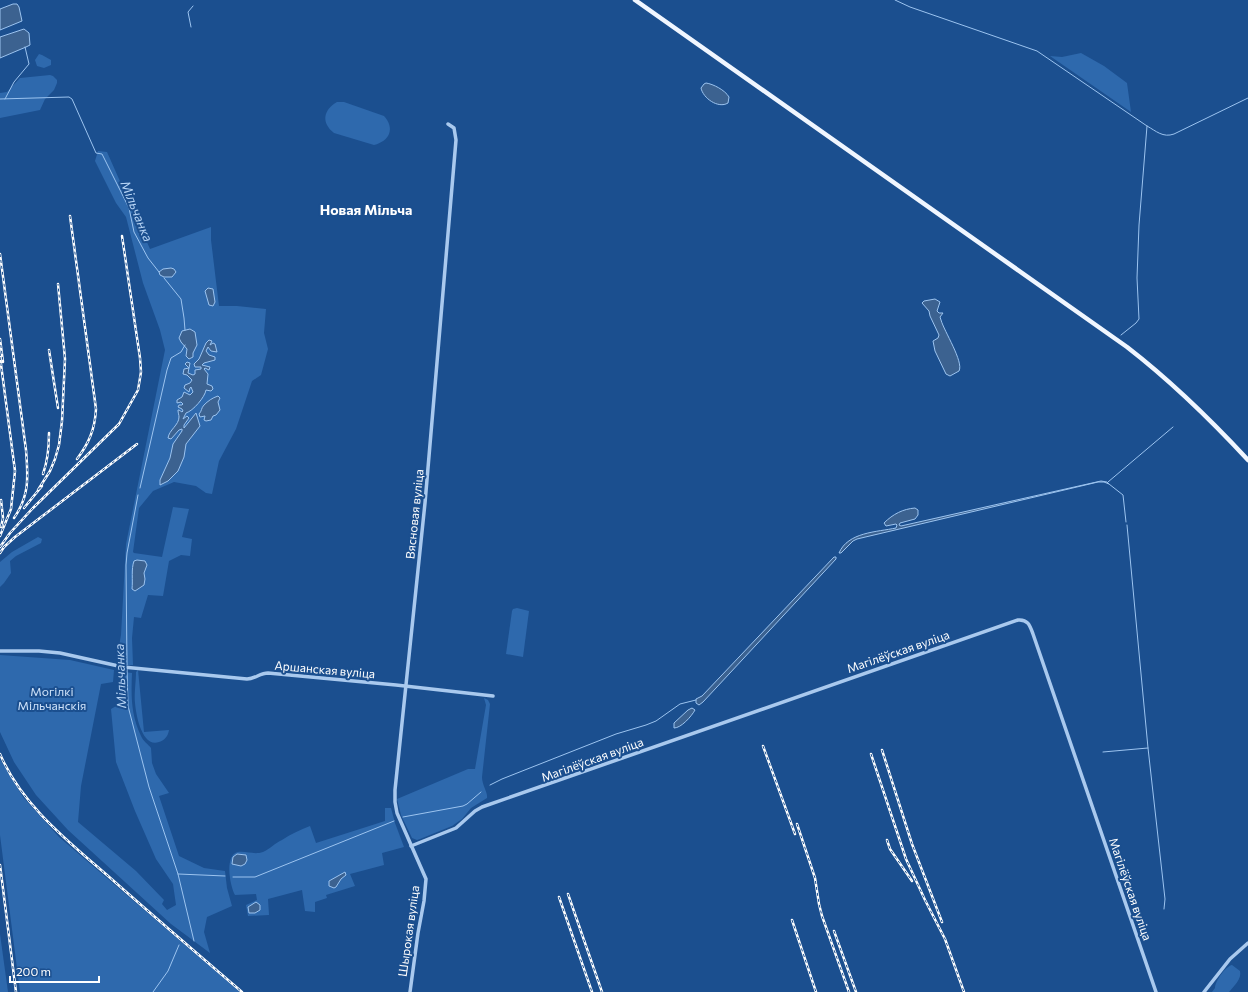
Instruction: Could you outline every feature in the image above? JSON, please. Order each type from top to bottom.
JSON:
[{"type":"main road","points":[[635,0],[1127,347],[1157,370],[1196,406],[1248,460]]},
{"type":"street","name":"Вясновая вуліца","points":[[423,873],[397,813],[395,790],[426,503],[456,140],[454,128],[448,124]]},
{"type":"street","name":"Магілёўская вуліца","points":[[411,846],[456,828],[475,811],[482,807],[1018,620],[1023,620],[1029,624],[1033,634],[1156,992]]},
{"type":"street","name":"Аршанская вуліца","points":[[0,651],[38,651],[60,653],[123,667],[247,679],[252,679],[266,673],[493,696]]},
{"type":"street","name":"Шырокая вуліца","points":[[410,992],[425,895],[426,879],[423,873]]},
{"type":"street","points":[[1204,992],[1230,959],[1248,943]]},
{"type":"green space","points":[[1081,53],[1104,66],[1127,83],[1131,112],[1050,56],[1062,57]]},
{"type":"green space","points":[[39,54],[51,60],[51,65],[44,68],[37,66],[35,60]]},
{"type":"green space","points":[[50,75],[57,80],[57,83],[54,90],[45,99],[40,110],[0,118],[0,93],[7,92],[20,78]]},
{"type":"green space","points":[[337,102],[344,102],[384,116],[389,125],[389,134],[384,140],[374,145],[334,133],[327,125],[325,117],[332,105]]},
{"type":"green space","points":[[98,151],[107,152],[150,249],[211,227],[211,240],[219,306],[266,309],[264,333],[268,349],[261,375],[252,381],[236,429],[219,461],[212,494],[206,493],[196,486],[174,482],[153,491],[139,508],[134,553],[162,557],[173,507],[189,509],[182,537],[192,539],[190,556],[181,555],[169,561],[163,596],[148,595],[141,618],[134,617],[132,638],[133,665],[125,665],[117,658],[121,635],[126,544],[165,350],[160,330],[143,283],[126,217],[116,203],[95,161]]},
{"type":"green space","points":[[38,537],[42,539],[41,543],[16,556],[10,561],[11,573],[0,587],[0,562],[12,552]]},
{"type":"green space","points":[[517,608],[529,611],[523,657],[506,654],[512,611],[513,609]]},
{"type":"green space","name":"Могілкі Мільчанскія","points":[[0,655],[70,660],[114,670],[113,682],[101,684],[81,786],[78,822],[136,871],[164,900],[162,904],[167,910],[176,905],[173,884],[156,859],[116,762],[111,709],[123,702],[124,672],[132,673],[132,698],[135,721],[142,738],[151,748],[152,763],[156,774],[169,793],[159,796],[179,856],[204,868],[225,871],[227,888],[232,906],[207,917],[204,932],[210,953],[171,924],[68,830],[36,795],[14,762],[0,732]]},
{"type":"green space","points":[[138,670],[144,732],[169,730],[166,738],[159,742],[153,743],[148,740],[141,729],[135,699],[136,672]]},
{"type":"green space","points":[[484,698],[488,700],[490,704],[482,777],[487,798],[471,808],[462,819],[452,826],[417,840],[412,838],[401,815],[397,799],[468,769],[475,769],[486,705]]},
{"type":"green space","points":[[0,759],[23,797],[59,837],[240,992],[20,992],[0,835]]},
{"type":"green space","points":[[385,808],[391,808],[404,847],[382,853],[384,865],[350,874],[355,886],[326,895],[327,898],[315,902],[315,912],[305,911],[302,890],[268,899],[269,915],[248,916],[246,905],[257,900],[256,894],[235,895],[231,885],[229,871],[231,859],[234,854],[238,852],[263,852],[289,836],[310,826],[316,843],[385,821]]},
{"type":"green space","points":[[0,934],[8,992],[0,992]]},
{"type":"green space","points":[[1232,965],[1240,971],[1240,977],[1237,982],[1229,992],[1212,992],[1221,974]]},
{"type":"shaded area","points":[[17,4],[19,7],[22,21],[0,30],[0,9]]},
{"type":"shaded area","points":[[24,29],[29,33],[30,45],[0,58],[0,37]]},
{"type":"shaded area","points":[[706,83],[725,92],[729,97],[728,103],[720,105],[708,99],[702,92],[701,88]]},
{"type":"shaded area","points":[[171,268],[176,272],[172,277],[164,277],[160,275],[159,272],[163,269]]},
{"type":"shaded area","points":[[208,288],[213,289],[215,302],[213,306],[209,305],[205,291]]},
{"type":"shaded area","points":[[935,299],[940,302],[937,311],[939,313],[943,313],[940,317],[959,361],[959,371],[950,376],[946,374],[935,351],[933,341],[938,338],[939,335],[929,311],[922,303],[924,301]]},
{"type":"shaded area","points":[[190,329],[195,332],[197,345],[193,353],[193,357],[189,359],[186,356],[187,349],[179,338],[182,331]]},
{"type":"shaded area","points":[[209,340],[212,341],[210,345],[213,343],[215,344],[217,352],[211,351],[208,347],[206,351],[209,355],[215,357],[215,360],[202,365],[210,367],[209,370],[204,369],[208,374],[207,384],[212,386],[213,389],[211,391],[206,390],[201,400],[192,410],[186,413],[183,419],[187,416],[189,418],[184,425],[184,428],[196,413],[200,426],[186,444],[184,457],[178,471],[168,481],[160,485],[160,480],[170,458],[173,444],[182,431],[182,429],[179,430],[171,439],[168,438],[170,432],[179,420],[178,410],[183,411],[178,407],[179,405],[183,404],[181,402],[177,403],[177,400],[182,397],[184,392],[190,395],[193,392],[191,387],[189,392],[184,388],[185,385],[190,383],[192,380],[187,375],[183,374],[184,369],[189,368],[188,373],[193,375],[195,374],[195,370],[201,369],[201,367],[195,367],[194,364],[199,359],[206,343]]},
{"type":"shaded area","points":[[187,362],[190,363],[189,368],[185,364]]},
{"type":"shaded area","points":[[218,396],[220,398],[218,402],[220,410],[211,420],[204,420],[205,416],[200,417],[199,414],[202,407]]},
{"type":"shaded area","points":[[1101,481],[1109,484],[1098,482],[857,539],[841,553],[839,553],[843,546],[856,537],[872,532],[896,528],[896,524],[886,526],[884,523],[902,511],[915,508],[918,510],[918,515],[915,519],[900,523],[899,525],[901,526]]},
{"type":"shaded area","points":[[834,557],[836,557],[836,559],[703,702],[699,705],[696,703],[696,699],[702,696]]},
{"type":"shaded area","points":[[134,561],[145,561],[147,565],[144,573],[144,585],[135,591],[132,589],[132,571]]},
{"type":"shaded area","points":[[692,708],[695,710],[688,719],[677,728],[674,728],[674,723]]},
{"type":"shaded area","points":[[237,854],[246,855],[247,860],[245,864],[241,866],[232,864],[233,857]]},
{"type":"shaded area","points":[[345,872],[346,875],[341,879],[336,887],[334,888],[329,886],[329,881]]},
{"type":"shaded area","points":[[256,902],[260,905],[260,910],[255,913],[249,913],[248,907]]},
{"type":"waterway","points":[[895,0],[910,7],[1037,51],[1147,126],[1163,135],[1174,134],[1248,98]]},
{"type":"waterway","points":[[191,27],[188,12],[193,6]]},
{"type":"waterway","points":[[5,99],[14,82],[29,64],[25,47]]},
{"type":"waterway","name":"Мільчанка","points":[[0,99],[69,97],[72,99],[96,153],[102,154],[129,208],[134,232],[148,258],[159,272]]},
{"type":"waterway","points":[[1121,335],[1139,319],[1137,278],[1139,225],[1147,126]]},
{"type":"waterway","name":"Мільчанка","points":[[164,278],[181,299],[185,330]]},
{"type":"waterway","name":"Мільчанка","points":[[140,488],[167,370],[171,358],[181,352],[185,345]]},
{"type":"waterway","points":[[1108,482],[1173,427]]},
{"type":"waterway","points":[[1109,484],[1123,495],[1126,522]]},
{"type":"waterway","name":"Мільчанка","points":[[127,665],[126,565],[138,495]]},
{"type":"waterway","points":[[1127,525],[1148,748],[1165,899],[1164,909]]},
{"type":"waterway","name":"Мільчанка","points":[[127,669],[128,706],[149,787],[178,874],[194,941]]},
{"type":"waterway","points":[[490,785],[616,734],[656,721],[680,704],[696,700]]},
{"type":"waterway","points":[[1103,752],[1148,748]]},
{"type":"waterway","points":[[403,817],[463,806],[481,792]]},
{"type":"waterway","points":[[233,877],[255,877],[394,821]]},
{"type":"waterway","points":[[178,874],[225,876]]},
{"type":"waterway","points":[[153,992],[168,971],[179,945]]},
{"type":"railway","points":[[70,216],[96,409],[91,436],[77,459]]},
{"type":"railway","points":[[0,547],[10,533],[33,508],[119,424],[138,390],[141,372],[140,358],[122,236]]},
{"type":"railway","points":[[0,254],[26,450],[27,468],[27,485],[23,501],[14,518]]},
{"type":"railway","points":[[38,490],[50,471],[55,459],[59,445],[62,421],[65,359],[58,284]]},
{"type":"railway","points":[[0,339],[3,362]]},
{"type":"railway","points":[[49,350],[58,408]]},
{"type":"railway","points":[[0,357],[15,471],[11,509],[0,536]]},
{"type":"railway","points":[[43,474],[48,454],[49,433]]},
{"type":"railway","points":[[0,553],[15,537],[137,444]]},
{"type":"railway","points":[[24,508],[42,486]]},
{"type":"railway","points":[[1,500],[3,518],[1,527]]},
{"type":"railway","points":[[763,746],[795,834]]},
{"type":"railway","points":[[882,750],[912,844],[942,922]]},
{"type":"railway","points":[[0,754],[22,792],[35,809],[66,840],[242,992]]},
{"type":"railway","points":[[871,754],[906,859],[945,939],[964,992]]},
{"type":"railway","points":[[797,824],[815,878],[822,916],[849,992]]},
{"type":"railway","points":[[887,840],[890,849],[912,881]]},
{"type":"railway","points":[[0,865],[16,992]]},
{"type":"railway","points":[[568,894],[602,992]]},
{"type":"railway","points":[[559,897],[592,992]]},
{"type":"railway","points":[[792,920],[816,992]]},
{"type":"railway","points":[[834,931],[856,992]]},
{"type":"district","name":"Новая Мільча","points":[[366,209]]}]
